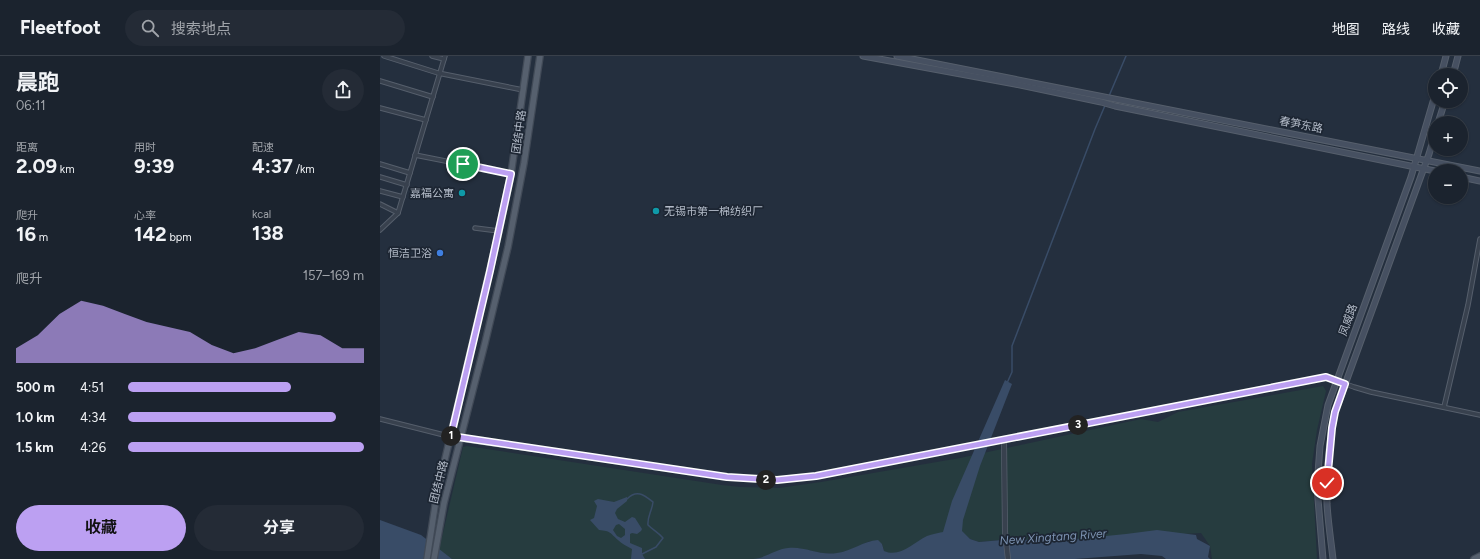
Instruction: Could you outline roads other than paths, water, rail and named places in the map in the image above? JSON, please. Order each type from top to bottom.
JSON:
[{"type":"main road","name":"团结中路","points":[[434,559],[444,504],[508,247],[524,163],[540,56]]},
{"type":"main road","name":"春笋东路","points":[[863,56],[1015,84],[1115,106],[1428,170]]},
{"type":"main road","name":"春笋东路","points":[[897,56],[1480,171]]},
{"type":"main road","points":[[1443,68],[1446,56]]},
{"type":"main road","points":[[1455,68],[1458,56]]},
{"type":"main road","name":"团结中路","points":[[427,559],[437,493],[511,174],[523,90],[526,57]]},
{"type":"main road","name":"凤威路","points":[[1323,559],[1318,504],[1318,468],[1323,424],[1336,381],[1386,249],[1417,158],[1431,108]]},
{"type":"main road","name":"凤威路","points":[[1333,559],[1327,504],[1328,464],[1335,412],[1428,156]]},
{"type":"main road","points":[[1468,178],[1480,181]]},
{"type":"main road","points":[[1474,559],[1480,556]]},
{"type":"street","points":[[384,56],[440,73],[523,90]]},
{"type":"street","points":[[380,230],[398,213],[433,97],[444,58],[432,56]]},
{"type":"street","points":[[380,81],[433,97]]},
{"type":"street","points":[[380,108],[426,120]]},
{"type":"street","points":[[415,155],[511,174]]},
{"type":"street","points":[[380,164],[410,173]]},
{"type":"street","points":[[380,177],[406,185]]},
{"type":"street","points":[[380,190],[403,197]]},
{"type":"street","points":[[380,204],[398,213]]},
{"type":"street","points":[[475,228],[499,231]]},
{"type":"street","points":[[1444,407],[1468,305],[1480,238]]},
{"type":"street","points":[[380,419],[460,439],[727,477],[777,480],[816,476],[1326,377],[1371,392],[1480,415]]},
{"type":"street","points":[[1004,440],[1005,532],[1008,559]]},
{"type":"water","points":[[1005,380],[1012,384],[980,466],[963,520],[962,531],[970,539],[979,542],[1013,539],[1056,541],[1157,530],[1196,535],[1197,539],[1210,546],[1208,557],[1210,559],[1166,559],[1162,556],[1141,554],[1075,559],[753,559],[788,548],[800,548],[831,554],[848,550],[867,542],[878,540],[882,544],[884,551],[896,553],[906,549],[927,536],[943,532],[952,501]]},
{"type":"water","points":[[627,497],[627,501],[617,509],[615,513],[618,519],[625,522],[632,517],[635,518],[642,529],[637,534],[630,534],[630,543],[642,548],[642,554],[645,559],[631,559],[632,549],[621,543],[610,533],[599,530],[590,520],[594,518],[597,506],[594,501],[598,499],[614,502]],"holes":[[[619,524],[625,529],[625,535],[621,538],[617,536],[613,530],[616,525]]]},
{"type":"water","points":[[380,520],[421,535],[452,559],[380,559]]},
{"type":"waterway","points":[[1007,383],[1012,372],[1012,346],[1095,129],[1126,56]]},
{"type":"waterway","points":[[627,499],[634,494],[640,494],[653,502],[648,519],[648,525],[663,538],[656,547],[642,554]]},
{"type":"place","name":"嘉福公寓","points":[[462,193]]},
{"type":"place","name":"无锡市第一棉纺织厂","points":[[656,211]]},
{"type":"place","name":"恒洁卫浴","points":[[440,253]]},
{"type":"water label","name":"New Xingtang River","points":[[1053,537]]}]
